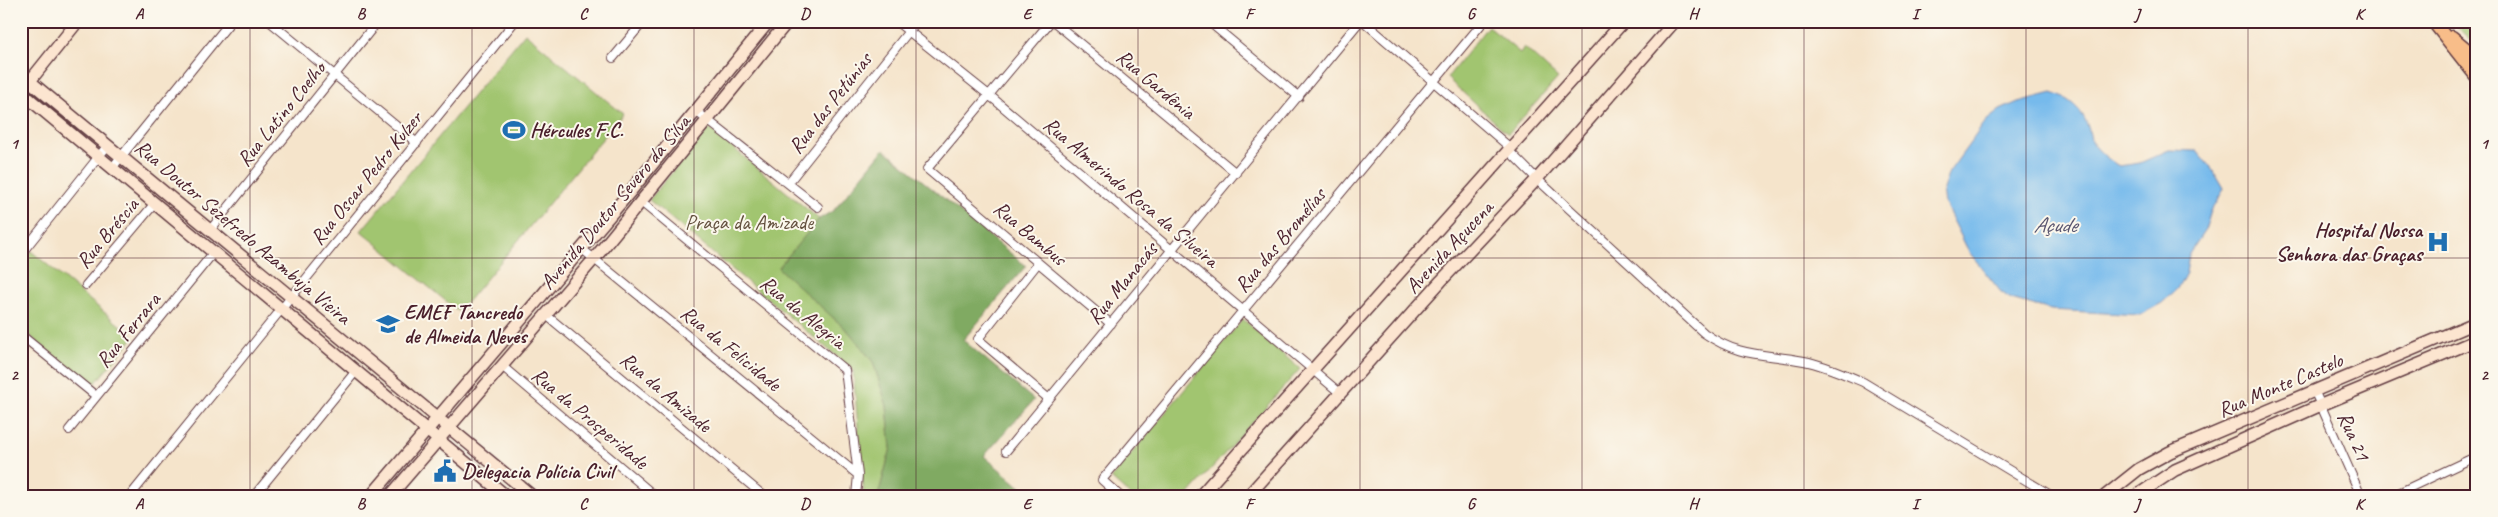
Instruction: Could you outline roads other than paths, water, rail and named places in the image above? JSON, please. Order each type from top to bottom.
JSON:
[{"type":"main road","points":[[21,92],[26,77],[78,21]]},
{"type":"main road","name":"Avenida Doutor Severo da Silva","points":[[371,496],[391,470],[582,248],[769,21]]},
{"type":"main road","name":"Avenida Doutor Severo da Silva","points":[[390,496],[448,426],[594,259],[788,21]]},
{"type":"main road","name":"Avenida Açucena","points":[[1200,496],[1510,152],[1624,21]]},
{"type":"main road","name":"Avenida Açucena","points":[[1248,496],[1441,281],[1537,180],[1675,21]]},
{"type":"main road","points":[[2435,23],[2477,58]]},
{"type":"main road","points":[[2435,23],[2477,77]]},
{"type":"main road","name":"Rua Doutor Sezefredo Azambuja Vieira","points":[[26,77],[448,426],[526,494]]},
{"type":"main road","name":"Rua Doutor Sezefredo Azambuja Vieira","points":[[21,92],[506,496]]},
{"type":"main road","name":"Rua Monte Castelo","points":[[2105,496],[2139,469],[2170,452],[2477,322]]},
{"type":"main road","name":"Rua Monte Castelo","points":[[2136,496],[2176,470],[2321,405],[2477,340]]},
{"type":"main road","points":[[391,470],[403,479]]},
{"type":"street","points":[[112,168],[230,21]]},
{"type":"street","points":[[268,21],[416,143]]},
{"type":"street","name":"Rua Latino Coelho","points":[[211,230],[378,21]]},
{"type":"street","name":"Rua Oscar Pedro Kulzer","points":[[130,496],[515,21]]},
{"type":"street","points":[[613,58],[644,21]]},
{"type":"street","name":"Rua Almerindo Rosa da Silveira","points":[[896,21],[989,96],[1245,310],[1340,393]]},
{"type":"street","name":"Rua das Petúnias","points":[[789,182],[916,21]]},
{"type":"street","points":[[989,96],[1052,21]]},
{"type":"street","name":"Rua Gardênia","points":[[1052,21],[1236,173]]},
{"type":"street","points":[[1208,21],[1299,97]]},
{"type":"street","points":[[1362,21],[1434,80],[1507,145],[1510,152],[1537,180],[1693,324],[1716,341],[1737,351],[1804,361],[1829,368],[1863,382],[2052,496]]},
{"type":"street","name":"Rua Manacás","points":[[1006,451],[1362,21]]},
{"type":"street","name":"Rua das Bromélias","points":[[1120,496],[1102,480],[1484,21]]},
{"type":"street","name":"Rua Bambus","points":[[989,96],[926,169],[1111,324]]},
{"type":"street","points":[[696,111],[789,182],[818,207]]},
{"type":"street","points":[[21,254],[108,145]]},
{"type":"street","name":"Rua da Alegria","points":[[641,202],[845,370],[858,475],[856,496]]},
{"type":"street","name":"Rua Bréscia","points":[[86,285],[155,203]]},
{"type":"street","name":"Rua da Felicidade","points":[[582,248],[858,475]]},
{"type":"street","name":"Rua Ferrara","points":[[69,430],[214,252]]},
{"type":"street","points":[[1038,263],[978,339],[1049,399]]},
{"type":"street","name":"Rua da Amizade","points":[[545,314],[764,496]]},
{"type":"street","points":[[21,335],[96,396]]},
{"type":"street","name":"Rua da Prosperidade","points":[[502,366],[655,496]]},
{"type":"street","points":[[254,496],[356,370]]},
{"type":"street","name":"Rua 21","points":[[2314,390],[2361,496]]},
{"type":"street","points":[[2392,496],[2477,456]]},
{"type":"water","name":"Açude","points":[[2052,93],[2070,101],[2079,110],[2086,121],[2092,142],[2104,156],[2119,166],[2140,163],[2169,150],[2197,151],[2214,172],[2224,189],[2211,211],[2205,230],[2189,254],[2186,273],[2178,288],[2162,303],[2140,315],[2051,310],[2011,299],[2001,292],[1969,252],[1945,204],[1943,189],[1949,172],[1986,121],[2000,110],[2018,102]]},
{"type":"place","name":"Hércules F.C.","points":[[514,130]]},
{"type":"place","name":"Hospital Nossa Senhora das Graças","points":[[2438,242]]},
{"type":"place","name":"EMEF Tancredo de Almeida Neves","points":[[388,324]]},
{"type":"place","name":"Delegacia Polícia Civil","points":[[445,471]]},
{"type":"park label","name":"Praça da Amizade","points":[[749,222]]}]
